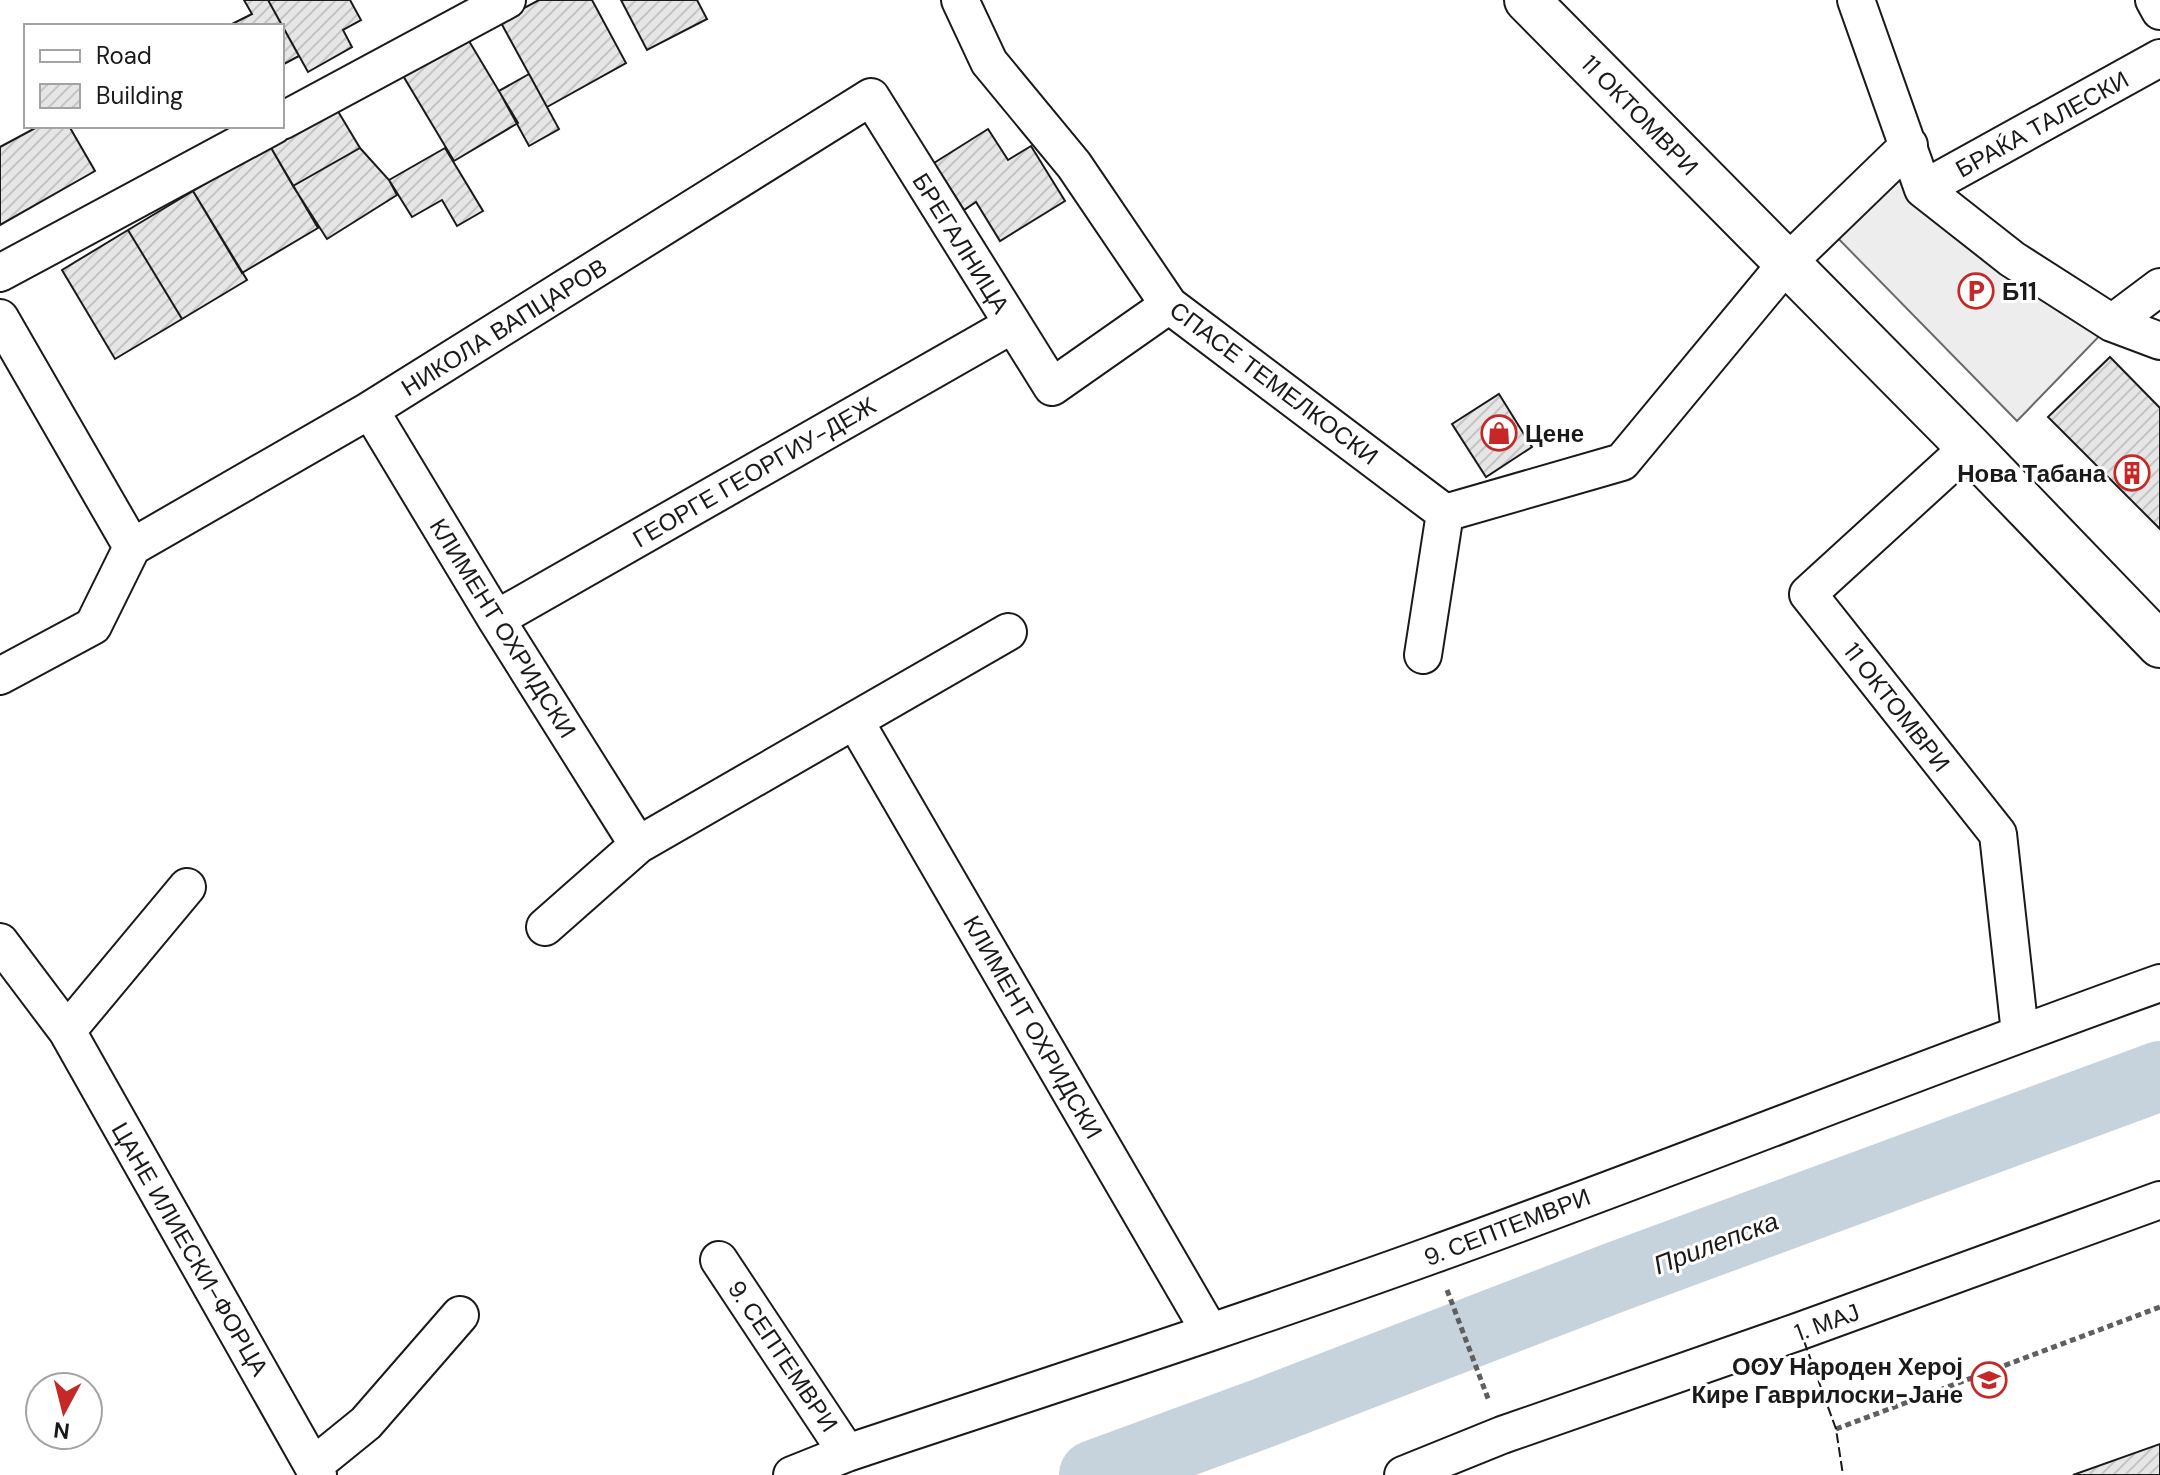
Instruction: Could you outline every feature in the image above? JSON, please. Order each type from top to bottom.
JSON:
[{"type":"street","points":[[284,120],[507,0]]},
{"type":"street","name":"СПАСЕ ТЕМЕЛКОСКИ","points":[[960,0],[989,62],[1074,165],[1169,305],[1445,513]]},
{"type":"street","name":"11 ОКТОМВРИ","points":[[1527,0],[2160,645]]},
{"type":"street","points":[[1856,0],[1923,189],[2012,259],[2112,323],[2160,341]]},
{"type":"street","points":[[2154,0],[2160,11]]},
{"type":"street","name":"БРАЌА ТАЛЕСКИ","points":[[1923,189],[2160,58]]},
{"type":"street","name":"БРЕГАЛНИЦА","points":[[871,97],[1052,387],[1169,305]]},
{"type":"street","name":"НИКОЛА ВАПЦАРОВ","points":[[132,547],[370,410],[871,97]]},
{"type":"street","points":[[0,273],[269,128]]},
{"type":"street","points":[[1423,655],[1445,513],[1622,462],[1786,264],[1909,145]]},
{"type":"street","points":[[2112,323],[2160,287]]},
{"type":"street","points":[[0,318],[132,547],[93,626],[0,676]]},
{"type":"street","name":"ГЕОРГЕ ГЕОРГИУ-ДЕЖ","points":[[496,619],[1012,325]]},
{"type":"street","name":"КЛИМЕНТ ОХРИДСКИ","points":[[370,410],[638,845]]},
{"type":"street","name":"11 ОКТОМВРИ","points":[[1969,447],[1808,594],[1998,834],[2020,1033]]},
{"type":"street","points":[[545,927],[638,845],[1008,632]]},
{"type":"street","name":"КЛИМЕНТ ОХРИДСКИ","points":[[855,721],[1210,1332]]},
{"type":"street","points":[[67,1031],[187,887]]},
{"type":"street","name":"ЦАНЕ ИЛИЕСКИ-ФОРЦА","points":[[3,951],[67,1031],[316,1470],[366,1423],[460,1315]]},
{"type":"street","name":"9. СЕПТЕМВРИ","points":[[792,1475],[847,1453],[1433,1255],[2160,983]]},
{"type":"street","name":"1. МАЈ","points":[[1403,1475],[1502,1435],[2160,1200]]},
{"type":"street","name":"9. СЕПТЕМВРИ","points":[[719,1260],[847,1453]]},
{"type":"path","points":[[1433,1255],[1502,1435]]},
{"type":"path","points":[[1836,1429],[2160,1307]]},
{"type":"shaded area","name":"Б11","points":[[1909,145],[1923,190],[2112,323],[2017,421],[1825,225]]},
{"type":"building","points":[[244,0],[268,0],[281,24],[232,24],[252,14]]},
{"type":"building","points":[[268,0],[350,0],[361,20],[343,30],[352,47],[308,72]]},
{"type":"building","points":[[539,0],[592,0],[626,63],[547,107],[500,21]]},
{"type":"building","points":[[621,0],[697,0],[707,19],[647,50]]},
{"type":"building","points":[[284,29],[299,56],[284,64]]},
{"type":"building","points":[[466,36],[518,123],[454,161],[402,74]]},
{"type":"building","points":[[529,74],[559,129],[529,146],[499,91]]},
{"type":"building","points":[[336,108],[360,148],[293,186],[270,146]]},
{"type":"building","points":[[35,128],[70,128],[95,171],[0,225],[0,147]]},
{"type":"building","points":[[988,129],[1008,160],[1031,146],[1065,201],[1000,241],[976,202],[964,210],[934,163]]},
{"type":"building","points":[[270,146],[318,228],[242,273],[193,191]]},
{"type":"building","points":[[360,148],[389,180],[397,195],[327,239],[293,186]]},
{"type":"building","points":[[445,148],[483,211],[457,226],[442,200],[412,217],[389,180]]},
{"type":"building","points":[[193,191],[247,280],[182,319],[128,230]]},
{"type":"building","points":[[128,230],[182,319],[115,359],[62,270]]},
{"type":"building","name":"Нова Табана","points":[[2110,357],[2160,408],[2160,529],[2048,417]]},
{"type":"building","points":[[1499,394],[1532,447],[1486,477],[1452,424]]},
{"type":"building","points":[[2160,1444],[2160,1475],[2073,1475]]},
{"type":"waterway","name":"Прилепска","points":[[1094,1475],[1613,1278],[2160,1076]]},
{"type":"fence","points":[[1804,1341],[1836,1429],[1843,1475]]},
{"type":"place","name":"Б11","points":[[1976,291]]},
{"type":"place","name":"Цене","points":[[1499,433]]},
{"type":"place","name":"Нова Табана","points":[[2132,473]]},
{"type":"place","name":"ООУ Народен Херој Кире Гаврилоски-Јане","points":[[1989,1380]]}]
